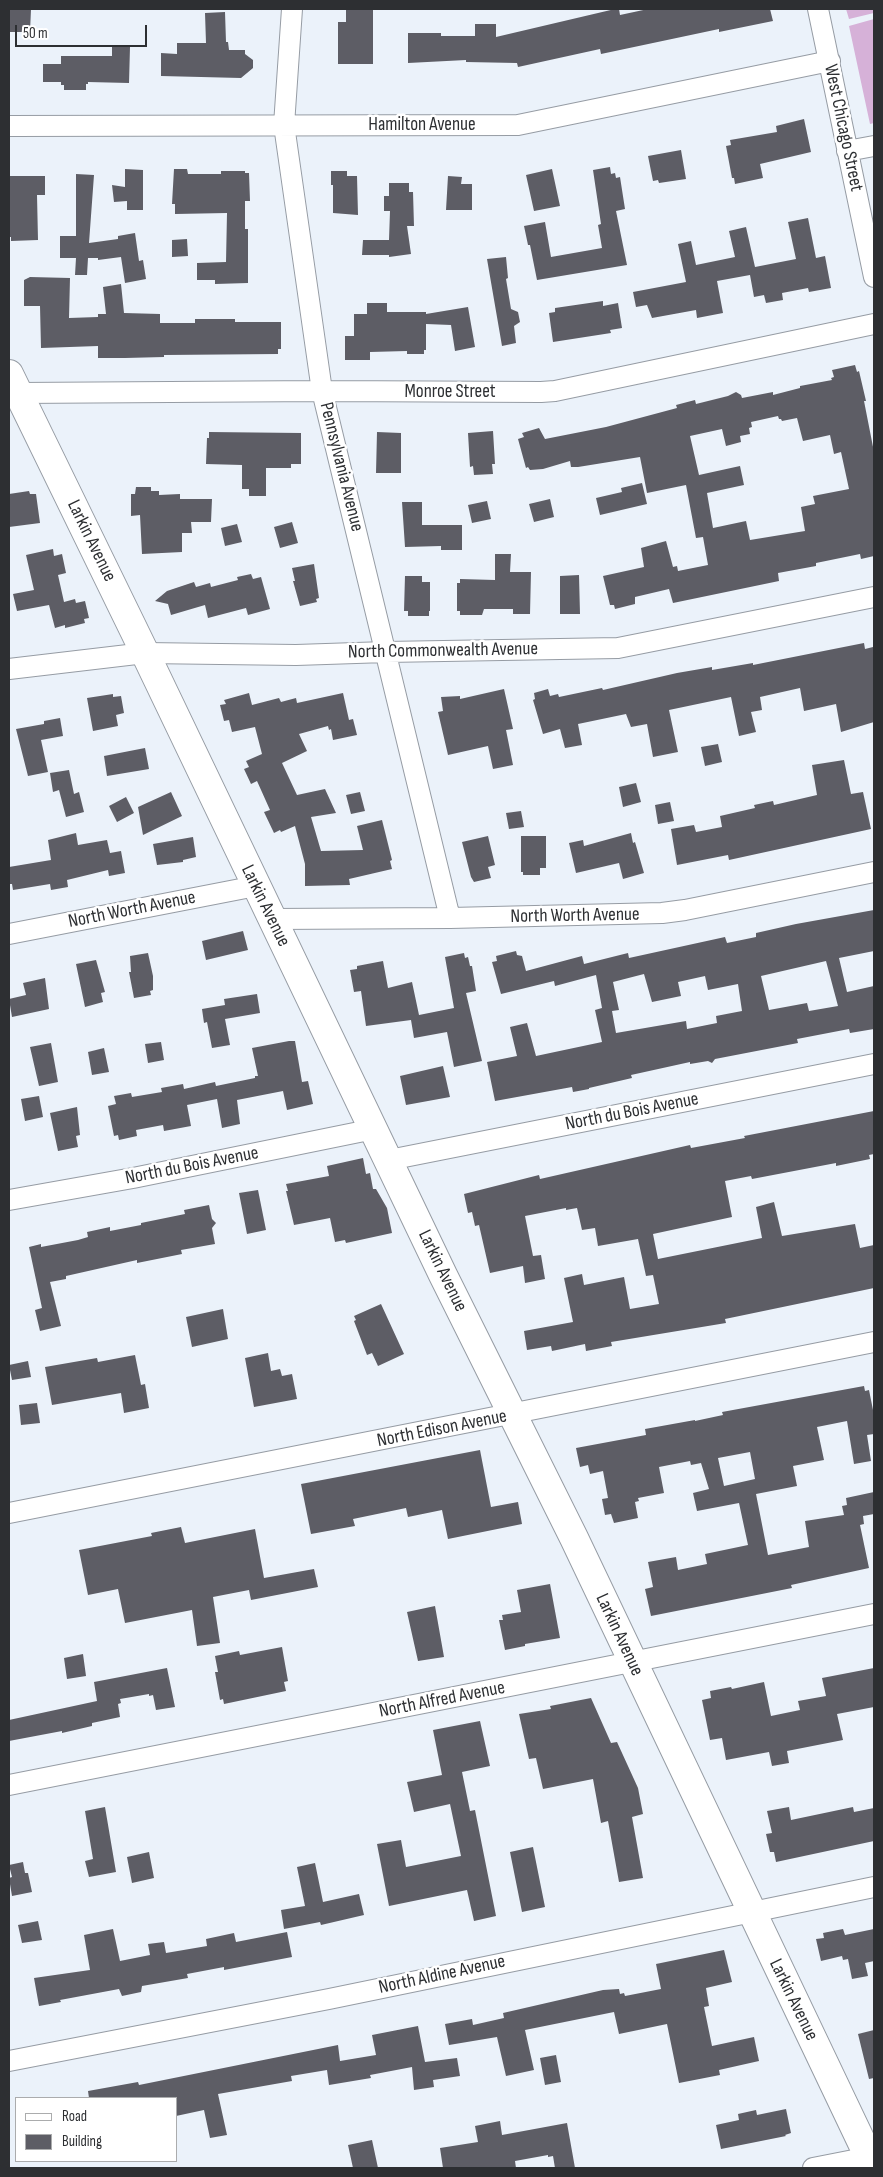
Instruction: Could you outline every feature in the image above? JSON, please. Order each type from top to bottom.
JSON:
[{"type":"main road","name":"Larkin Avenue","points":[[14,383],[146,653],[443,1275],[574,1538],[750,1911],[872,2161]]},
{"type":"street","name":"Pennsylvania Avenue","points":[[292,9],[284,125],[322,391],[450,918]]},
{"type":"street","name":"West Chicago Street","points":[[818,9],[874,277]]},
{"type":"street","name":"Hamilton Avenue","points":[[9,126],[518,125],[830,61]]},
{"type":"street","points":[[847,151],[874,146]]},
{"type":"street","name":"Monroe Street","points":[[14,383],[322,391],[556,391],[874,324]]},
{"type":"street","name":"North Commonwealth Avenue","points":[[9,669],[146,653],[296,655],[618,648],[874,597]]},
{"type":"street","name":"North Worth Avenue","points":[[272,919],[450,918],[662,913],[874,872]]},
{"type":"street","name":"North Worth Avenue","points":[[9,934],[256,886]]},
{"type":"street","name":"North du Bois Avenue","points":[[389,1160],[874,1064]]},
{"type":"street","name":"North du Bois Avenue","points":[[9,1200],[133,1178],[374,1129]]},
{"type":"street","name":"North Edison Avenue","points":[[9,1513],[513,1415],[874,1342]]},
{"type":"street","name":"North Alfred Avenue","points":[[9,1785],[874,1614]]},
{"type":"street","name":"North Aldine Avenue","points":[[9,2061],[329,1999],[874,1887]]},
{"type":"street","points":[[813,2168],[872,2161]]},
{"type":"shaded area","points":[[846,9],[874,9],[874,13],[849,19]]},
{"type":"shaded area","points":[[874,19],[874,123],[870,124],[849,26]]},
{"type":"building","points":[[9,9],[31,9],[30,32],[9,32]]},
{"type":"building","points":[[346,9],[373,10],[373,64],[338,64],[338,22],[346,22]]},
{"type":"building","points":[[619,9],[620,15],[648,9],[770,9],[773,21],[719,32],[719,29],[601,54],[600,49],[518,67],[517,63],[466,62],[466,60],[408,63],[408,33],[441,33],[441,36],[475,36],[475,24],[496,24],[496,37]]},
{"type":"building","points":[[225,12],[226,42],[228,42],[229,50],[245,50],[245,54],[253,60],[253,68],[241,78],[161,76],[161,53],[177,54],[177,43],[206,43],[205,13]]},
{"type":"building","points":[[112,46],[130,47],[129,83],[88,82],[86,90],[64,90],[64,85],[61,85],[61,82],[43,82],[43,64],[61,64],[61,56],[112,56]]},
{"type":"building","points":[[804,119],[811,152],[760,164],[763,178],[735,184],[734,178],[732,178],[726,146],[731,145],[730,140],[777,132],[776,126]]},
{"type":"building","points":[[681,150],[686,179],[659,183],[658,180],[653,181],[648,156]]},
{"type":"building","points":[[610,167],[611,174],[615,173],[616,178],[620,177],[625,209],[616,211],[627,265],[537,280],[524,226],[545,222],[551,257],[602,248],[598,225],[601,224],[593,170]]},
{"type":"building","points":[[125,169],[143,170],[143,210],[127,210],[127,201],[114,202],[112,185],[125,187]]},
{"type":"building","points":[[174,169],[187,169],[188,174],[221,174],[221,171],[245,171],[245,173],[249,173],[250,201],[245,201],[245,229],[248,229],[248,283],[215,284],[215,280],[197,280],[197,263],[226,262],[227,213],[175,214],[175,204],[172,204]]},
{"type":"building","points":[[552,169],[560,206],[534,211],[526,175]]},
{"type":"building","points":[[331,171],[347,171],[347,176],[357,176],[358,215],[333,213]]},
{"type":"building","points":[[76,174],[94,175],[89,243],[118,239],[118,236],[135,233],[139,261],[143,260],[146,279],[125,283],[121,257],[98,260],[98,258],[88,258],[87,275],[75,275],[76,258],[60,258],[60,236],[76,236]]},
{"type":"building","points":[[9,176],[45,176],[45,195],[37,195],[38,240],[11,241],[11,237],[9,237]]},
{"type":"building","points":[[448,176],[462,177],[461,184],[472,184],[472,210],[446,210]]},
{"type":"building","points":[[389,183],[409,183],[409,192],[413,192],[414,226],[407,226],[411,254],[389,257],[389,255],[362,255],[363,240],[389,240],[390,211],[384,211],[384,196],[389,196]]},
{"type":"building","points":[[808,218],[816,258],[825,256],[831,288],[809,292],[808,288],[782,293],[783,300],[766,303],[764,295],[754,297],[750,275],[717,281],[723,313],[697,318],[696,310],[652,318],[647,305],[636,307],[633,292],[686,282],[678,244],[691,241],[696,265],[735,257],[729,231],[746,227],[755,267],[796,259],[788,222]]},
{"type":"building","points":[[187,239],[188,256],[172,257],[172,240]]},
{"type":"building","points":[[506,257],[508,278],[506,279],[511,309],[518,312],[520,322],[514,326],[516,343],[502,346],[487,259]]},
{"type":"building","points":[[30,277],[70,278],[69,318],[98,317],[98,314],[106,314],[103,287],[121,284],[124,313],[160,314],[160,323],[195,323],[195,319],[235,319],[235,322],[281,322],[281,349],[278,349],[278,354],[164,355],[164,357],[98,358],[98,346],[41,348],[40,306],[24,306],[24,280]]},
{"type":"building","points":[[603,301],[603,306],[618,303],[622,328],[610,330],[611,333],[553,342],[549,313],[555,312],[555,308]]},
{"type":"building","points":[[367,303],[387,303],[387,312],[426,312],[426,314],[468,307],[475,347],[455,351],[451,325],[426,324],[426,350],[424,350],[424,354],[407,354],[407,351],[370,352],[370,360],[345,360],[345,336],[354,336],[354,314],[367,314]]},
{"type":"building","points":[[855,365],[857,372],[859,371],[866,401],[864,401],[874,452],[874,556],[861,559],[860,554],[816,563],[816,566],[778,573],[779,581],[673,603],[669,589],[635,597],[635,604],[615,609],[614,605],[610,605],[603,576],[644,567],[641,548],[666,541],[673,567],[677,566],[678,571],[708,565],[703,537],[696,538],[686,485],[647,493],[640,457],[578,467],[571,467],[570,461],[543,469],[530,470],[528,467],[526,468],[518,439],[524,437],[522,433],[539,428],[545,439],[606,427],[677,408],[676,405],[695,400],[696,404],[728,396],[736,392],[742,398],[773,392],[773,395],[800,388],[800,386],[832,380],[831,378],[834,377],[832,370]],"holes":[[[778,416],[782,421],[797,418],[803,441],[830,435],[834,454],[841,452],[849,489],[813,496],[815,504],[801,507],[805,531],[750,540],[746,521],[713,528],[707,493],[744,485],[740,466],[699,475],[690,436],[722,429],[726,446],[741,442],[740,436],[750,434],[751,422]]]},
{"type":"building","points":[[493,431],[495,464],[492,464],[493,474],[474,475],[473,466],[470,467],[468,433]]},
{"type":"building","points":[[209,432],[301,433],[301,464],[291,464],[291,468],[266,468],[266,496],[249,496],[249,489],[242,489],[242,465],[206,464]]},
{"type":"building","points":[[377,432],[401,433],[401,473],[376,473]]},
{"type":"building","points":[[642,483],[647,504],[600,515],[596,498],[622,492],[621,488]]},
{"type":"building","points":[[136,487],[151,487],[151,491],[159,491],[159,495],[180,494],[180,499],[212,499],[211,522],[191,522],[192,533],[182,533],[182,552],[142,554],[140,515],[131,516],[131,494],[135,494]]},
{"type":"building","points":[[29,491],[30,494],[36,494],[40,523],[9,527],[9,494]]},
{"type":"building","points":[[550,499],[554,517],[534,522],[529,504]]},
{"type":"building","points":[[487,501],[491,519],[472,523],[468,505]]},
{"type":"building","points":[[402,502],[422,502],[422,525],[462,525],[462,550],[441,550],[441,546],[405,547]]},
{"type":"building","points":[[292,522],[298,543],[280,548],[274,527]]},
{"type":"building","points":[[237,524],[242,542],[225,546],[221,528]]},
{"type":"building","points":[[53,549],[54,556],[62,554],[66,573],[58,575],[64,602],[75,599],[76,603],[85,601],[89,618],[84,619],[85,623],[65,628],[65,625],[55,628],[49,605],[17,611],[13,594],[34,590],[26,555]]},
{"type":"building","points":[[495,554],[511,554],[510,572],[531,572],[530,614],[513,614],[513,609],[484,609],[482,615],[460,615],[460,611],[457,611],[457,583],[460,583],[460,579],[495,580]]},
{"type":"building","points":[[314,564],[319,598],[316,599],[317,602],[300,606],[293,581],[295,581],[292,568]]},
{"type":"building","points":[[251,574],[253,579],[261,577],[270,609],[248,615],[246,608],[208,618],[205,605],[171,615],[168,604],[155,601],[167,591],[194,582],[196,587],[210,583],[211,587],[238,580],[237,577]]},
{"type":"building","points":[[579,575],[580,614],[560,614],[560,576]]},
{"type":"building","points":[[405,576],[422,576],[422,582],[430,582],[429,616],[408,616],[408,611],[404,611]]},
{"type":"building","points":[[864,643],[865,649],[873,647],[874,722],[841,732],[836,704],[804,711],[800,688],[760,697],[762,710],[751,712],[756,732],[739,736],[731,697],[669,710],[678,752],[653,757],[647,724],[631,727],[626,714],[578,724],[582,745],[565,748],[560,729],[543,734],[533,700],[535,699],[534,693],[548,689],[550,696],[558,694],[559,697],[602,688],[603,690],[677,673],[712,667],[712,670],[753,663],[753,665]]},
{"type":"building","points":[[504,689],[513,729],[506,730],[513,765],[493,769],[488,746],[448,755],[438,712],[443,711],[441,697],[460,696],[460,699]]},
{"type":"building","points":[[249,693],[252,705],[279,698],[281,702],[296,698],[297,703],[343,693],[349,720],[353,719],[357,735],[333,740],[331,729],[329,730],[328,726],[299,734],[307,751],[282,763],[297,795],[325,789],[336,813],[311,817],[321,851],[363,850],[357,826],[382,820],[392,860],[390,861],[392,869],[349,879],[350,885],[305,886],[305,864],[295,826],[274,833],[264,812],[270,810],[257,781],[251,784],[244,769],[249,767],[246,761],[262,754],[255,727],[232,732],[229,720],[224,721],[220,705],[226,704],[224,700]]},
{"type":"building","points":[[113,694],[113,697],[121,696],[124,713],[116,715],[118,726],[93,731],[87,698]]},
{"type":"building","points":[[60,718],[63,736],[41,740],[48,772],[28,776],[16,729],[44,724],[44,721]]},
{"type":"building","points":[[718,744],[722,762],[705,766],[701,747]]},
{"type":"building","points":[[145,748],[149,769],[107,776],[104,756]]},
{"type":"building","points":[[844,760],[851,794],[863,792],[871,829],[729,860],[728,855],[677,865],[671,829],[694,825],[696,832],[722,827],[720,816],[755,808],[754,805],[773,801],[774,805],[817,795],[812,765]]},
{"type":"building","points":[[69,770],[74,794],[79,792],[84,812],[66,817],[59,790],[53,792],[50,773]]},
{"type":"building","points":[[636,783],[641,802],[623,807],[619,787]]},
{"type":"building","points":[[171,792],[182,816],[143,835],[138,807]]},
{"type":"building","points":[[360,792],[365,811],[351,814],[346,795]]},
{"type":"building","points":[[126,797],[134,813],[117,822],[109,806]]},
{"type":"building","points":[[670,802],[674,821],[658,824],[655,805]]},
{"type":"building","points":[[521,811],[524,827],[509,829],[506,813]]},
{"type":"building","points":[[76,833],[78,845],[107,840],[110,853],[121,851],[125,873],[109,876],[108,870],[67,880],[68,887],[51,890],[50,884],[13,890],[12,884],[9,884],[9,867],[51,860],[48,840]]},
{"type":"building","points":[[631,833],[644,873],[623,879],[619,863],[576,873],[569,843],[583,840],[584,846]]},
{"type":"building","points":[[488,836],[495,865],[488,867],[491,878],[474,882],[462,842]]},
{"type":"building","points":[[521,836],[546,836],[546,868],[540,868],[540,875],[523,875],[523,872],[521,872]]},
{"type":"building","points":[[193,837],[196,857],[183,860],[183,862],[157,865],[153,844]]},
{"type":"building","points":[[874,910],[874,951],[839,958],[847,992],[874,986],[874,1029],[850,1033],[849,1029],[797,1039],[798,1043],[715,1059],[712,1063],[708,1061],[690,1064],[690,1062],[631,1075],[632,1078],[589,1089],[573,1092],[572,1087],[495,1101],[487,1062],[517,1056],[510,1027],[527,1023],[536,1056],[602,1042],[595,1010],[602,1008],[596,975],[555,986],[554,981],[501,994],[492,962],[497,961],[496,956],[516,951],[517,955],[522,956],[526,971],[582,956],[584,964],[628,953],[629,958],[725,937],[727,943],[756,937],[756,933]],"holes":[[[826,961],[838,1006],[809,1011],[807,1003],[769,1010],[761,976]],[[644,974],[652,1002],[681,996],[678,982],[705,976],[708,990],[738,984],[742,1011],[716,1016],[717,1023],[687,1029],[686,1021],[616,1033],[612,1011],[619,1010],[613,982]]]},
{"type":"building","points":[[243,931],[248,950],[206,960],[202,941]]},
{"type":"building","points":[[148,953],[153,976],[153,990],[150,991],[151,995],[134,998],[129,972],[131,972],[130,956]]},
{"type":"building","points":[[464,953],[465,958],[468,957],[470,966],[472,966],[476,991],[466,993],[482,1061],[454,1067],[447,1032],[414,1038],[411,1020],[366,1026],[361,991],[354,992],[350,970],[357,969],[357,966],[383,961],[388,988],[412,982],[419,1015],[454,1008],[445,957]]},
{"type":"building","points":[[96,960],[105,992],[101,993],[103,1002],[85,1007],[76,964]]},
{"type":"building","points":[[45,978],[49,1009],[12,1017],[9,999],[26,995],[23,983]]},
{"type":"building","points":[[257,994],[260,1013],[225,1019],[230,1045],[212,1048],[207,1022],[204,1023],[202,1009],[225,1005],[224,999]]},
{"type":"building","points":[[295,1041],[302,1082],[308,1081],[313,1104],[287,1110],[283,1091],[237,1100],[240,1124],[222,1128],[217,1099],[187,1105],[191,1126],[164,1131],[163,1125],[136,1130],[137,1136],[119,1140],[118,1135],[114,1136],[108,1106],[116,1104],[114,1096],[131,1093],[132,1097],[162,1092],[161,1088],[183,1084],[184,1089],[215,1082],[216,1086],[255,1078],[255,1076],[258,1076],[252,1048]]},
{"type":"building","points":[[161,1042],[164,1060],[148,1063],[145,1044]]},
{"type":"building","points":[[51,1043],[58,1082],[39,1086],[30,1047]]},
{"type":"building","points":[[104,1048],[109,1072],[92,1075],[88,1052]]},
{"type":"building","points":[[443,1066],[450,1097],[406,1105],[400,1076]]},
{"type":"building","points":[[39,1096],[43,1117],[25,1121],[21,1099]]},
{"type":"building","points":[[77,1107],[80,1135],[76,1136],[78,1147],[58,1151],[50,1113]]},
{"type":"building","points":[[874,1111],[874,1154],[869,1155],[870,1159],[836,1166],[836,1163],[752,1179],[751,1176],[725,1181],[732,1217],[653,1234],[658,1259],[762,1238],[756,1207],[774,1202],[782,1236],[855,1224],[860,1248],[874,1245],[874,1288],[725,1319],[726,1323],[611,1342],[612,1346],[586,1351],[585,1344],[552,1351],[551,1346],[527,1350],[524,1331],[573,1322],[564,1278],[582,1274],[584,1285],[624,1277],[630,1309],[659,1304],[653,1275],[646,1276],[638,1239],[598,1246],[595,1228],[582,1230],[577,1208],[566,1210],[566,1208],[525,1216],[533,1256],[541,1255],[545,1279],[525,1283],[523,1266],[490,1273],[479,1225],[475,1226],[472,1212],[468,1213],[464,1194],[539,1175],[540,1179],[690,1145],[691,1148]]},
{"type":"building","points":[[363,1158],[366,1174],[370,1173],[373,1189],[376,1189],[387,1208],[392,1233],[346,1243],[345,1240],[335,1242],[330,1218],[294,1225],[286,1184],[329,1176],[327,1166]]},
{"type":"building","points":[[258,1190],[266,1230],[247,1234],[239,1193]]},
{"type":"building","points":[[209,1205],[212,1219],[216,1223],[212,1228],[215,1244],[181,1250],[182,1254],[137,1263],[137,1260],[66,1276],[66,1279],[50,1282],[61,1326],[40,1331],[35,1310],[42,1308],[29,1247],[41,1244],[41,1247],[78,1240],[88,1237],[87,1232],[110,1227],[110,1231],[141,1225],[141,1223],[185,1214],[184,1210]]},
{"type":"building","points":[[381,1304],[404,1354],[378,1366],[372,1353],[367,1355],[354,1321],[356,1320],[354,1316]]},
{"type":"building","points":[[223,1309],[228,1339],[192,1347],[186,1317]]},
{"type":"building","points":[[268,1353],[271,1371],[280,1369],[282,1376],[292,1374],[297,1399],[254,1407],[245,1358]]},
{"type":"building","points":[[135,1355],[141,1385],[145,1384],[149,1408],[124,1413],[121,1393],[52,1405],[45,1367],[97,1358],[98,1362]]},
{"type":"building","points":[[28,1361],[31,1377],[12,1380],[9,1365]]},
{"type":"building","points":[[864,1386],[865,1391],[869,1390],[874,1415],[874,1434],[867,1435],[871,1461],[854,1464],[847,1421],[817,1427],[824,1460],[793,1466],[797,1486],[756,1494],[768,1555],[809,1547],[805,1521],[844,1515],[842,1506],[847,1505],[846,1498],[874,1492],[874,1514],[863,1516],[864,1524],[860,1525],[869,1568],[791,1585],[792,1588],[651,1616],[645,1589],[653,1587],[648,1562],[676,1557],[678,1570],[707,1564],[705,1554],[748,1545],[739,1503],[697,1511],[693,1493],[709,1489],[701,1463],[691,1465],[690,1461],[659,1467],[664,1493],[638,1498],[639,1501],[635,1502],[638,1518],[614,1523],[611,1514],[605,1515],[602,1499],[608,1498],[603,1471],[590,1474],[588,1465],[580,1467],[576,1448],[646,1435],[645,1429],[723,1415],[722,1412]],"holes":[[[750,1452],[755,1479],[724,1486],[718,1458]]]},
{"type":"building","points":[[37,1403],[40,1423],[21,1425],[19,1405]]},
{"type":"building","points":[[480,1450],[491,1507],[518,1502],[522,1524],[448,1539],[442,1510],[408,1517],[406,1508],[353,1519],[355,1526],[311,1534],[301,1484]]},
{"type":"building","points":[[181,1527],[185,1543],[255,1529],[264,1578],[314,1569],[318,1587],[251,1600],[249,1590],[213,1597],[220,1643],[197,1646],[192,1610],[125,1623],[118,1589],[88,1595],[79,1550],[152,1536],[151,1533]]},
{"type":"building","points":[[550,1584],[560,1638],[525,1644],[525,1646],[505,1650],[499,1620],[503,1620],[502,1615],[521,1612],[517,1590]]},
{"type":"building","points":[[435,1606],[444,1657],[418,1661],[407,1612]]},
{"type":"building","points":[[282,1647],[288,1681],[284,1682],[286,1691],[224,1704],[223,1699],[220,1700],[215,1672],[218,1672],[215,1656],[239,1651],[240,1655]]},
{"type":"building","points":[[83,1654],[86,1676],[67,1679],[64,1658]]},
{"type":"building","points":[[167,1668],[175,1707],[156,1710],[153,1695],[149,1696],[149,1694],[120,1699],[121,1703],[118,1704],[120,1717],[92,1723],[92,1726],[62,1733],[62,1731],[9,1741],[9,1720],[97,1701],[94,1682]]},
{"type":"building","points":[[874,1668],[874,1707],[837,1714],[843,1740],[787,1751],[789,1763],[772,1766],[769,1752],[726,1760],[722,1738],[710,1740],[702,1700],[711,1698],[710,1691],[731,1687],[732,1689],[764,1682],[771,1716],[800,1710],[798,1701],[826,1696],[822,1678]]},
{"type":"building","points":[[591,1698],[611,1743],[617,1742],[638,1788],[643,1814],[632,1817],[643,1878],[619,1882],[608,1821],[601,1823],[593,1779],[543,1789],[536,1758],[529,1759],[519,1714],[551,1709],[550,1706]]},
{"type":"building","points":[[480,1721],[490,1766],[462,1772],[470,1811],[475,1810],[496,1916],[474,1921],[467,1890],[389,1906],[377,1844],[401,1840],[406,1867],[461,1856],[450,1804],[414,1812],[407,1782],[442,1775],[433,1730]]},
{"type":"building","points":[[105,1807],[116,1872],[89,1877],[85,1861],[93,1859],[85,1811]]},
{"type":"building","points":[[789,1807],[791,1820],[853,1807],[854,1812],[874,1808],[874,1841],[776,1862],[774,1852],[770,1852],[766,1834],[772,1833],[767,1811]]},
{"type":"building","points":[[533,1847],[545,1907],[522,1912],[510,1852]]},
{"type":"building","points":[[149,1852],[154,1878],[132,1883],[127,1857]]},
{"type":"building","points":[[23,1862],[25,1873],[28,1873],[32,1892],[12,1896],[9,1878],[12,1877],[9,1865]]},
{"type":"building","points":[[315,1863],[323,1902],[359,1894],[364,1915],[321,1925],[320,1922],[284,1929],[281,1910],[305,1906],[297,1867]]},
{"type":"building","points":[[38,1921],[42,1940],[22,1943],[18,1925]]},
{"type":"building","points":[[113,1929],[120,1961],[150,1955],[148,1944],[164,1942],[166,1953],[207,1946],[206,1939],[234,1933],[236,1942],[287,1932],[292,1957],[224,1970],[224,1967],[187,1974],[188,1978],[142,1986],[141,1992],[122,1996],[119,1989],[60,2000],[61,2002],[39,2006],[34,1978],[90,1970],[84,1935]]},
{"type":"building","points":[[843,1929],[845,1935],[874,1929],[874,1961],[865,1963],[868,1976],[852,1979],[848,1959],[843,1960],[842,1956],[821,1961],[816,1939],[824,1938],[823,1933]]},
{"type":"building","points":[[724,1950],[732,1982],[706,1988],[709,2006],[704,2007],[712,2046],[754,2037],[759,2061],[719,2070],[720,2075],[679,2083],[667,2024],[619,2034],[614,2012],[525,2030],[534,2070],[506,2076],[497,2037],[449,2045],[445,2024],[472,2019],[473,2025],[504,2018],[503,2013],[603,1990],[619,1989],[620,1994],[624,1993],[625,1996],[661,1989],[656,1964]]},
{"type":"building","points":[[418,2026],[425,2062],[457,2058],[460,2076],[433,2080],[434,2087],[414,2090],[412,2067],[370,2075],[371,2078],[329,2085],[327,2070],[291,2076],[292,2081],[218,2094],[227,2135],[210,2138],[204,2110],[178,2116],[178,2097],[89,2097],[88,2091],[138,2082],[139,2085],[338,2045],[340,2061],[376,2055],[372,2035]]},
{"type":"building","points":[[874,2030],[874,2078],[869,2079],[858,2034]]},
{"type":"building","points":[[556,2055],[561,2082],[545,2085],[540,2058]]},
{"type":"building","points":[[786,2109],[791,2133],[786,2136],[721,2149],[716,2125],[739,2120],[738,2114],[756,2110],[757,2115]]},
{"type":"building","points":[[500,2121],[502,2135],[567,2123],[575,2168],[555,2168],[553,2156],[548,2157],[548,2155],[515,2161],[516,2168],[443,2168],[440,2148],[478,2142],[475,2126]]},
{"type":"building","points":[[372,2140],[378,2168],[353,2168],[348,2145]]}]
